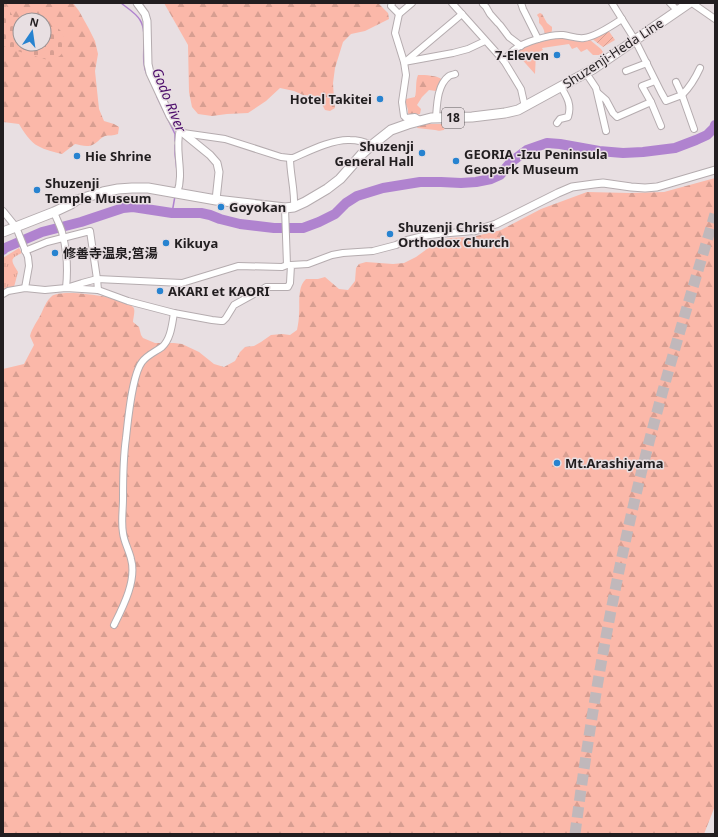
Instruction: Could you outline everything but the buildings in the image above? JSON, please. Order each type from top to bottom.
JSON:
[{"type":"main road","name":"Shuzenji-Heda Line","points":[[288,210],[316,196],[333,185],[372,144],[391,130],[431,118],[487,116],[518,110],[581,73],[593,69],[690,3]]},
{"type":"main road","points":[[3,232],[17,230],[55,215],[77,200],[118,189],[148,188],[216,200],[288,210]]},
{"type":"street","points":[[137,3],[147,21],[148,64],[150,73],[170,116],[175,124],[217,163],[219,172],[216,200]]},
{"type":"street","points":[[412,3],[399,14],[395,33],[404,62],[406,75],[402,102],[404,116],[406,118],[415,117],[421,121]]},
{"type":"street","points":[[452,3],[504,61],[521,89],[525,107]]},
{"type":"street","points":[[521,3],[538,39]]},
{"type":"street","points":[[612,3],[635,40],[666,101],[682,95],[691,86],[700,68]]},
{"type":"street","points":[[670,3],[678,11]]},
{"type":"street","points":[[690,3],[715,19]]},
{"type":"street","points":[[390,4],[399,14]]},
{"type":"street","points":[[483,4],[509,37],[521,46]]},
{"type":"street","points":[[404,62],[462,14]]},
{"type":"street","points":[[504,61],[515,49],[538,39],[553,35],[588,38],[622,19]]},
{"type":"street","points":[[404,62],[453,53],[468,49],[485,41]]},
{"type":"street","points":[[626,71],[647,63]]},
{"type":"street","points":[[581,73],[593,82],[598,93],[606,131]]},
{"type":"street","points":[[436,118],[439,91],[448,77],[455,74]]},
{"type":"street","points":[[655,81],[641,86],[651,102],[661,126]]},
{"type":"street","points":[[557,123],[560,119],[568,117],[569,114],[565,82]]},
{"type":"street","points":[[676,82],[694,129]]},
{"type":"street","points":[[598,93],[609,103],[612,113],[617,117],[651,102]]},
{"type":"street","points":[[182,131],[225,139],[281,157],[290,158],[343,140],[372,144]]},
{"type":"street","points":[[177,193],[180,184],[178,139],[182,131]]},
{"type":"street","points":[[3,294],[8,291],[25,288],[45,290],[66,288],[98,290],[128,301],[174,313],[221,321],[234,305],[263,288],[288,287],[290,283],[286,242],[288,210],[294,199],[290,158]]},
{"type":"street","points":[[66,288],[97,279],[182,283],[238,266],[282,267],[308,264],[332,255],[373,251],[423,236],[474,231],[496,224],[572,187],[603,183],[631,187],[657,187],[715,170]]},
{"type":"street","points":[[3,211],[17,230],[28,258],[29,266],[25,288]]},
{"type":"street","points":[[55,215],[62,230],[68,271],[66,288]]},
{"type":"street","points":[[25,251],[63,237],[90,231],[98,290]]},
{"type":"street","points":[[114,625],[123,608],[133,572],[131,559],[123,533],[124,459],[132,392],[137,371],[142,362],[149,355],[162,347],[166,342],[170,333],[174,313]]},
{"type":"green space","points":[[3,3],[73,3],[95,41],[98,54],[95,71],[99,109],[104,121],[119,127],[118,134],[105,136],[90,146],[75,144],[62,154],[47,150],[35,144],[27,136],[19,124],[3,122]]},
{"type":"green space","points":[[4,3],[12,15],[12,49],[3,46]]},
{"type":"green space","points":[[164,3],[378,3],[388,13],[389,19],[365,31],[351,34],[343,42],[335,68],[333,83],[335,108],[330,111],[325,110],[316,96],[303,95],[294,91],[280,88],[266,101],[248,113],[212,116],[198,114],[192,107],[189,92],[188,45]]},
{"type":"green space","points":[[540,13],[552,27],[551,34],[545,35],[537,15]]},
{"type":"green space","points":[[52,27],[61,31],[64,37],[65,45],[61,55],[49,60],[20,52],[52,52]]},
{"type":"green space","points":[[608,30],[615,40],[603,47],[591,38]]},
{"type":"green space","points":[[553,37],[580,41],[590,40],[601,49],[605,55],[593,55],[587,49],[581,52],[577,47],[572,49],[569,44],[542,48],[543,50],[536,53],[535,74],[518,55],[520,48]]},
{"type":"green space","points":[[418,75],[434,76],[443,80],[440,87],[436,91],[429,90],[422,97],[417,105],[421,109],[420,114],[410,116],[408,113],[406,99],[415,97]]},
{"type":"green space","points":[[426,124],[441,124],[445,126],[444,130],[440,131],[417,128],[418,126]]},
{"type":"green space","points":[[715,178],[715,806],[704,834],[3,834],[3,369],[24,364],[34,345],[30,336],[32,330],[47,302],[52,296],[67,293],[79,293],[106,297],[128,303],[134,308],[133,322],[139,327],[143,338],[155,343],[182,344],[199,352],[214,364],[224,367],[235,361],[245,347],[254,346],[271,335],[290,335],[297,330],[300,291],[303,282],[306,279],[318,279],[325,277],[339,289],[348,290],[355,281],[356,268],[359,264],[366,262],[393,264],[404,263],[448,238],[472,237],[501,230],[541,209],[587,192],[664,192]]},
{"type":"green space","points":[[19,248],[22,253],[12,260],[18,272],[14,287],[3,291],[3,258]]},
{"type":"waterway","name":"Godo River","points":[[121,3],[136,15],[143,26],[144,62],[147,75]]},
{"type":"waterway","name":"Godo River","points":[[157,97],[175,134],[175,141]]},
{"type":"waterway","points":[[3,250],[42,232],[81,222],[123,208],[133,207],[172,213],[201,213],[240,224],[274,228],[303,228],[335,214],[346,203],[357,196],[383,188],[420,182],[461,183],[491,179],[500,175],[511,162],[527,150],[547,143],[599,151],[623,153],[643,152],[675,148],[707,135],[715,125]]},
{"type":"waterway","name":"Godo River","points":[[175,145],[177,171]]},
{"type":"waterway","name":"Godo River","points":[[172,213],[175,196]]},
{"type":"tunnel","points":[[575,834],[599,674],[631,516],[660,402],[715,214]]},
{"type":"place","name":"7-Eleven","points":[[557,55]]},
{"type":"place","name":"Hotel Takitei","points":[[380,99]]},
{"type":"place","name":"Shuzenji General Hall","points":[[422,153]]},
{"type":"place","name":"Hie Shrine","points":[[77,156]]},
{"type":"place","name":"GEORIA -Izu Peninsula Geopark Museum","points":[[456,161]]},
{"type":"place","name":"Shuzenji Temple Museum","points":[[37,190]]},
{"type":"place","name":"Goyokan","points":[[221,207]]},
{"type":"place","name":"Shuzenji Christ Orthodox Church","points":[[390,234]]},
{"type":"place","name":"Kikuya","points":[[166,243]]},
{"type":"place","name":"修善寺温泉;筥湯","points":[[55,253]]},
{"type":"place","name":"AKARI et KAORI","points":[[160,291]]},
{"type":"place","name":"Mt.Arashiyama","points":[[557,463]]}]
